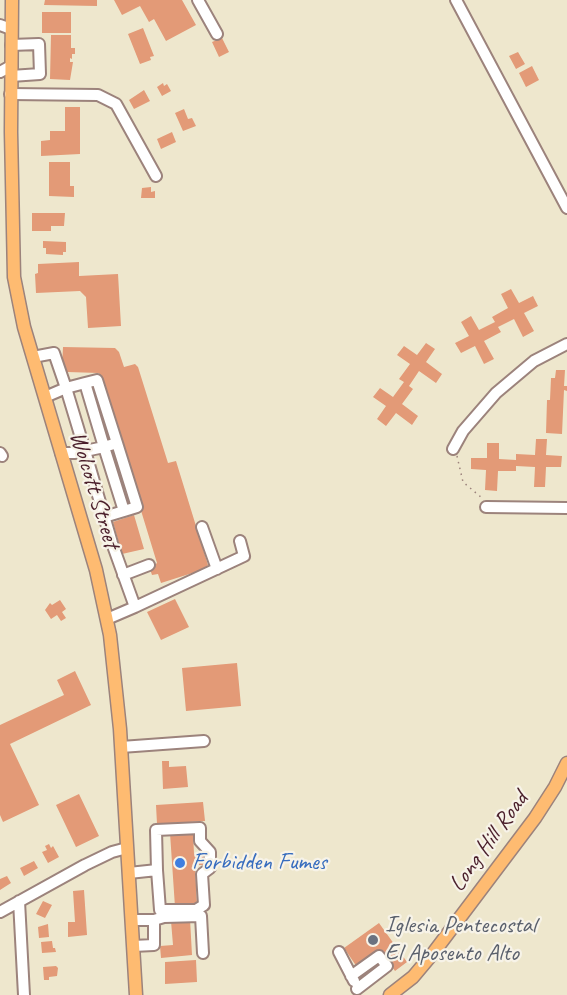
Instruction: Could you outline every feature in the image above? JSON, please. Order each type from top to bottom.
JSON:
[{"type":"main road","name":"Wolcott Street","points":[[12,0],[5,27],[11,45],[7,71],[10,94],[13,267],[19,309],[93,561],[107,619],[116,680],[136,995]]},
{"type":"main road","name":"Long Hill Road","points":[[390,995],[419,970],[439,946],[535,818],[567,763]]},
{"type":"street","points":[[198,0],[217,34]]},
{"type":"street","points":[[456,0],[567,208]]},
{"type":"street","points":[[7,71],[40,74],[39,44],[11,45]]},
{"type":"street","points":[[10,94],[98,95],[116,104],[156,176]]},
{"type":"street","points":[[453,449],[463,431],[495,394],[534,361],[567,344]]},
{"type":"street","points":[[33,357],[54,352],[104,517],[135,607]]},
{"type":"street","points":[[45,397],[66,388],[97,380],[137,507],[104,517]]},
{"type":"street","points":[[85,383],[124,511]]},
{"type":"street","points":[[61,453],[74,453],[117,443]]},
{"type":"street","points":[[486,507],[567,508]]},
{"type":"street","points":[[202,527],[217,569]]},
{"type":"street","points":[[107,619],[244,556],[240,541]]},
{"type":"street","points":[[123,575],[149,565]]},
{"type":"street","points":[[121,747],[204,741]]},
{"type":"street","points":[[200,828],[200,841],[210,852],[210,868],[202,874],[204,905],[196,910],[160,910],[157,870],[156,830],[200,828]]},
{"type":"street","points":[[0,912],[111,852],[127,848]]},
{"type":"street","points":[[129,873],[157,870]]},
{"type":"street","points":[[19,901],[24,995]]},
{"type":"street","points":[[132,920],[201,916],[203,953]]},
{"type":"street","points":[[133,946],[154,945],[154,920]]},
{"type":"street","points":[[339,952],[351,976],[359,992],[387,966],[379,956],[351,976]]},
{"type":"path","points":[[453,449],[458,458],[463,482],[483,499],[486,507]]},
{"type":"building","points":[[45,0],[97,0],[97,6],[44,5]]},
{"type":"building","points":[[114,0],[182,0],[196,25],[166,41],[154,19],[149,22],[140,6],[122,15]]},
{"type":"building","points":[[42,12],[71,12],[71,33],[42,33]]},
{"type":"building","points":[[143,28],[154,56],[150,57],[151,60],[140,64],[128,34]]},
{"type":"building","points":[[51,35],[71,35],[71,48],[75,48],[75,54],[72,54],[72,59],[70,58],[70,62],[73,62],[70,80],[50,79]]},
{"type":"building","points":[[222,38],[229,52],[219,57],[212,42]]},
{"type":"building","points":[[518,52],[525,64],[516,69],[509,56]]},
{"type":"building","points":[[532,66],[539,80],[526,87],[519,73]]},
{"type":"building","points":[[163,83],[164,86],[167,84],[171,91],[162,96],[157,87]]},
{"type":"building","points":[[144,90],[150,101],[134,109],[129,100]]},
{"type":"building","points":[[65,107],[80,107],[80,154],[41,156],[41,141],[50,140],[50,131],[65,131]]},
{"type":"building","points":[[184,109],[188,119],[192,118],[196,126],[183,131],[175,113]]},
{"type":"building","points":[[172,132],[176,142],[161,149],[157,139]]},
{"type":"building","points":[[49,162],[70,162],[70,186],[74,186],[74,197],[49,196]]},
{"type":"building","points":[[151,187],[151,192],[155,191],[155,198],[141,198],[142,188]]},
{"type":"building","points":[[32,213],[65,213],[64,226],[51,226],[51,231],[32,231]]},
{"type":"building","points":[[43,241],[66,242],[66,252],[63,252],[63,255],[46,254]]},
{"type":"building","points":[[79,262],[79,276],[118,274],[121,326],[88,328],[86,297],[80,291],[36,293],[35,274],[38,273],[38,264]]},
{"type":"building","points":[[511,289],[519,303],[533,296],[538,306],[524,313],[534,331],[523,337],[514,319],[498,327],[501,332],[484,341],[494,359],[484,364],[475,346],[461,353],[455,343],[469,336],[461,322],[471,316],[479,330],[495,322],[492,317],[508,308],[501,294]]},
{"type":"building","points":[[426,343],[435,349],[426,362],[442,374],[436,383],[419,371],[409,386],[413,389],[402,404],[418,416],[412,425],[396,413],[386,426],[377,419],[386,406],[373,397],[380,388],[393,397],[404,382],[399,379],[410,364],[397,355],[404,346],[417,355]]},
{"type":"building","points":[[63,347],[115,348],[119,352],[124,367],[135,364],[138,367],[168,463],[176,461],[208,565],[205,569],[161,583],[158,574],[152,575],[150,569],[157,563],[99,373],[67,372],[62,367]]},
{"type":"building","points":[[556,370],[565,370],[564,386],[567,386],[567,391],[564,390],[562,434],[546,433],[547,400],[550,400],[551,378],[555,378]]},
{"type":"building","points":[[536,439],[547,439],[546,455],[562,456],[561,467],[546,467],[545,487],[534,487],[535,467],[516,466],[516,471],[498,471],[497,491],[485,490],[486,470],[471,469],[471,458],[487,458],[487,443],[499,443],[499,459],[516,460],[516,454],[535,455]]},
{"type":"building","points":[[134,515],[144,549],[122,554],[113,522]]},
{"type":"building","points":[[175,599],[189,627],[161,640],[147,612]]},
{"type":"building","points":[[60,600],[66,609],[62,612],[66,618],[61,621],[57,615],[51,619],[45,610],[50,603],[52,605]]},
{"type":"building","points":[[237,663],[241,706],[186,711],[182,668]]},
{"type":"building","points":[[75,671],[91,705],[10,744],[39,805],[3,822],[0,815],[0,725],[64,695],[57,680]]},
{"type":"building","points":[[162,761],[169,761],[169,767],[186,766],[188,787],[163,789]]},
{"type":"building","points":[[79,794],[99,836],[76,847],[56,805]]},
{"type":"building","points":[[203,802],[205,821],[157,824],[156,805]]},
{"type":"building","points":[[193,832],[194,854],[205,853],[206,865],[195,865],[197,905],[175,907],[170,833]]},
{"type":"building","points":[[49,844],[51,848],[53,846],[59,857],[48,863],[42,852],[47,850],[45,846]]},
{"type":"building","points":[[34,861],[38,868],[24,876],[20,868]]},
{"type":"building","points":[[7,876],[11,883],[0,890],[0,879]]},
{"type":"building","points":[[84,890],[87,935],[68,937],[68,922],[75,922],[73,891]]},
{"type":"building","points":[[43,901],[52,905],[45,918],[36,914]]},
{"type":"building","points":[[190,919],[192,955],[161,958],[160,946],[173,945],[171,921]]},
{"type":"building","name":"Iglesia Pentecostal El Aposento Alto","points":[[379,923],[407,962],[395,971],[380,950],[357,967],[344,948]]},
{"type":"building","points":[[48,924],[49,937],[39,938],[38,927]]},
{"type":"building","points":[[52,941],[56,952],[42,953],[41,942]]},
{"type":"building","points":[[196,960],[197,982],[165,984],[165,962]]},
{"type":"building","points":[[56,966],[57,976],[44,980],[43,967]]},
{"type":"place","name":"Forbidden Fumes","points":[[180,863]]},
{"type":"place","name":"Iglesia Pentecostal El Aposento Alto","points":[[373,940]]}]
